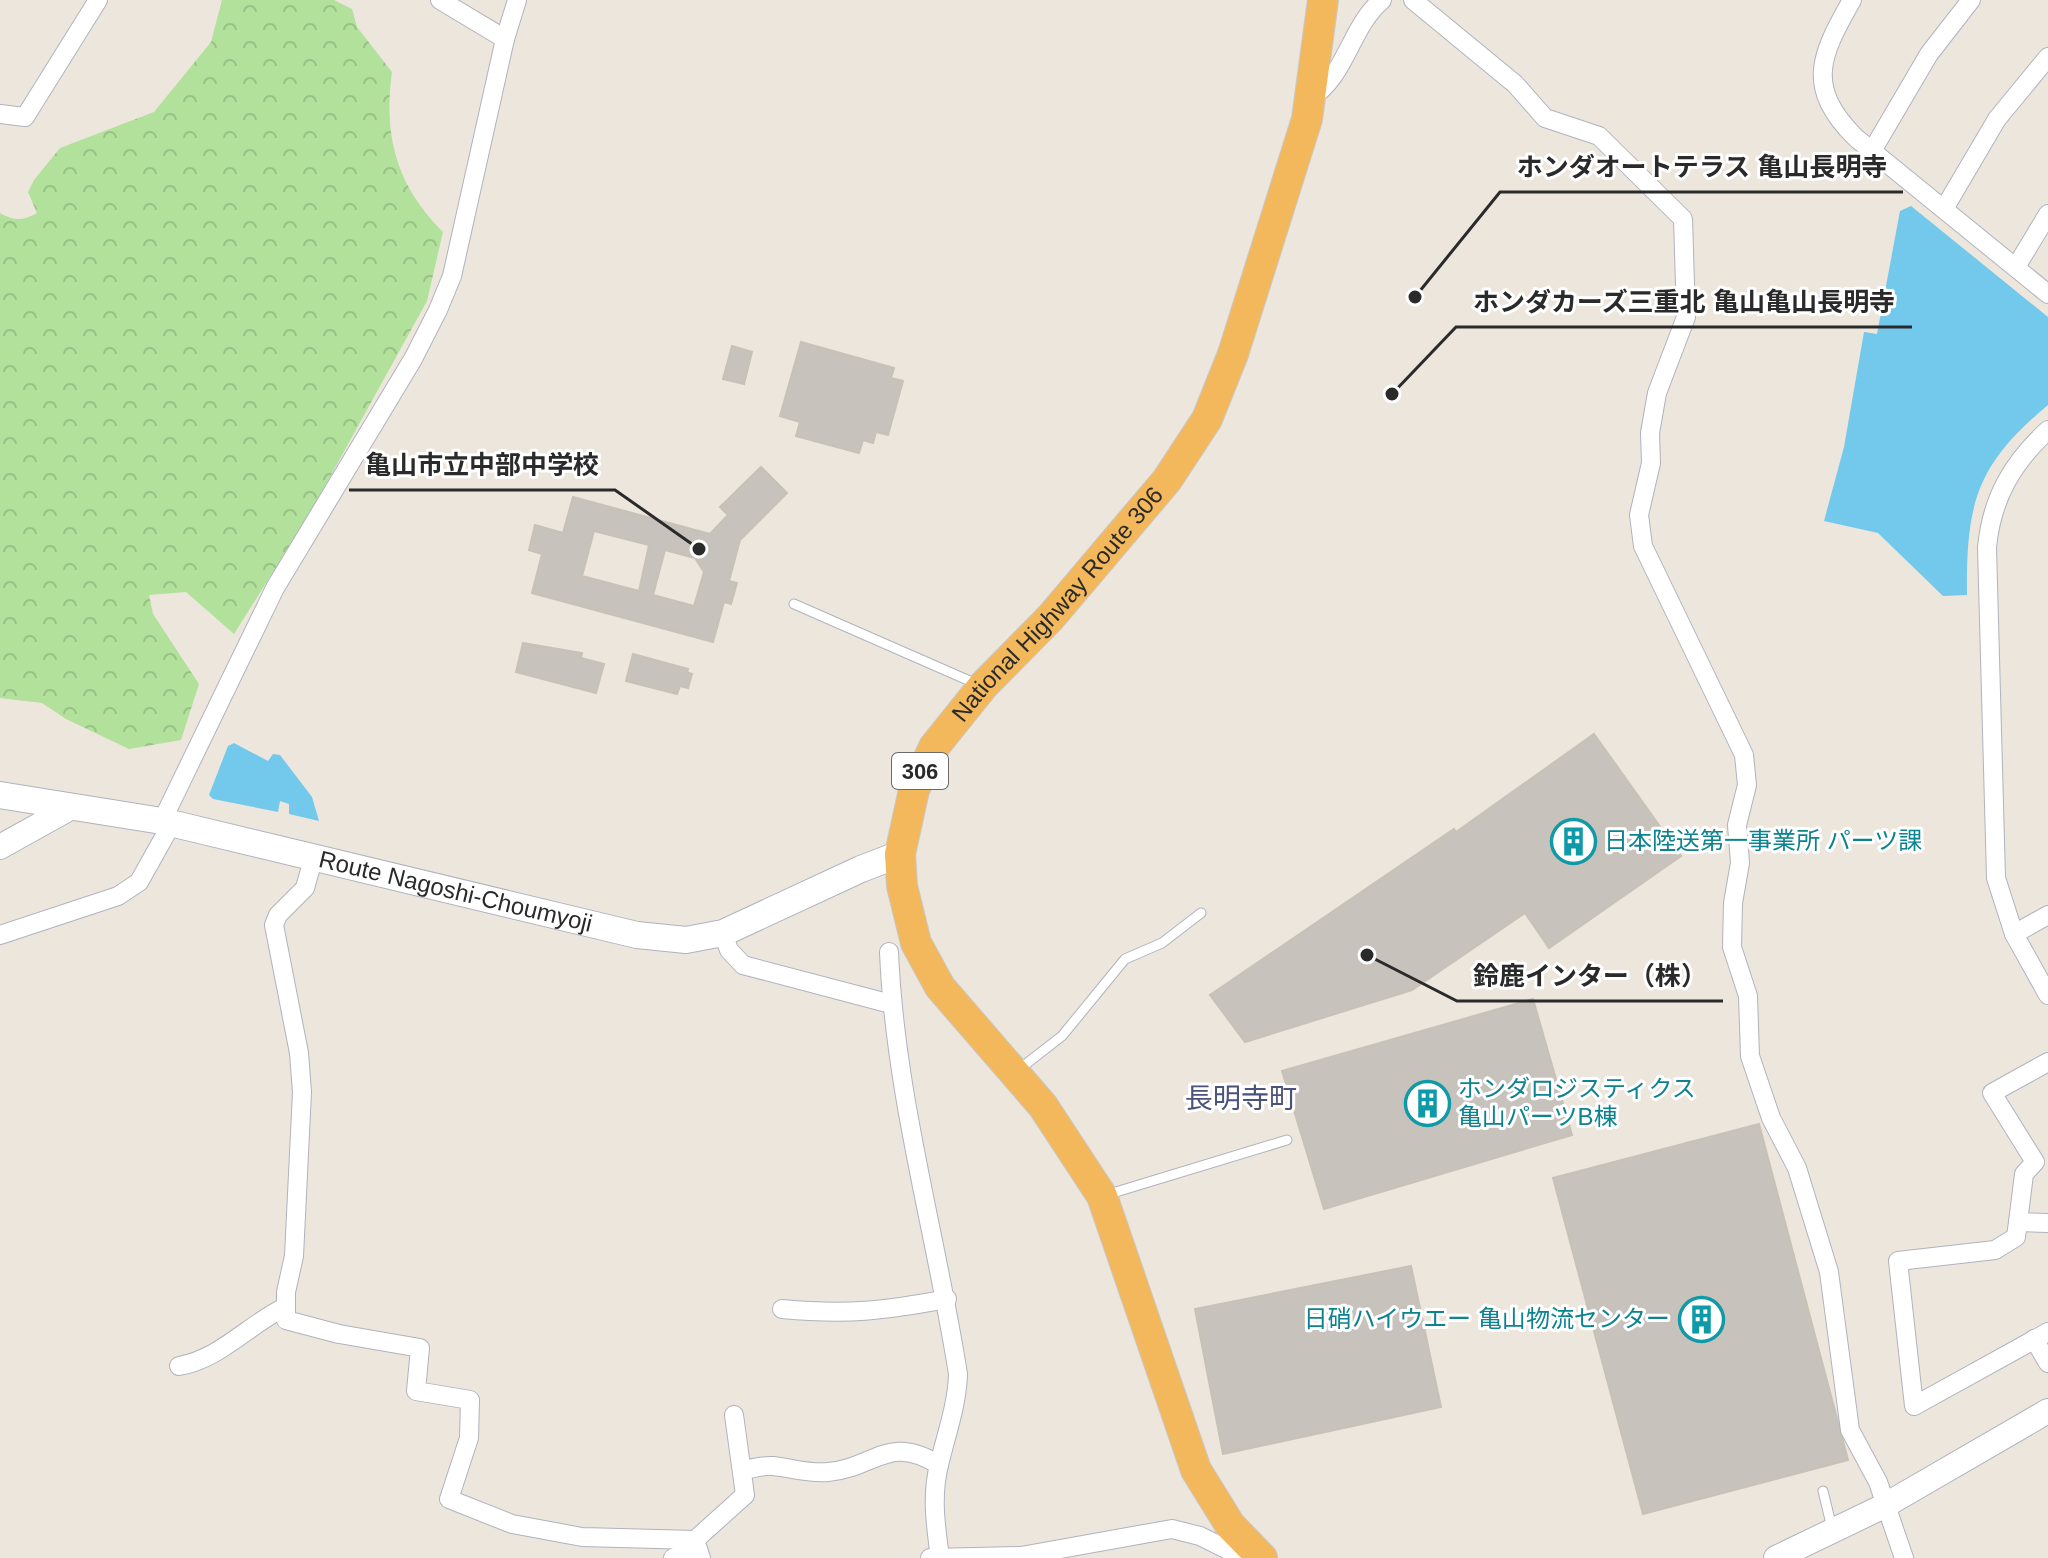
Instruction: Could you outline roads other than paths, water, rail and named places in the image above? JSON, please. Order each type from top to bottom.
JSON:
[{"type":"highway","name":"National Highway Route 306","points":[[1256,1553],[1230,1525],[1196,1470],[1102,1196],[1052,1119],[940,987],[916,943],[902,886],[900,854],[920,770],[934,747],[983,686],[1051,617],[1167,480],[1207,419],[1233,354],[1278,216],[1310,98],[1323,0]]},
{"type":"main road","name":"Route Nagoshi-Choumyoji","points":[[0,795],[167,822],[637,935],[686,940],[723,933],[900,854]]},
{"type":"street","points":[[0,114],[25,117],[98,0]]},
{"type":"street","points":[[440,0],[505,39]]},
{"type":"street","points":[[0,935],[118,896],[139,882],[275,588],[413,359],[438,310],[452,276],[505,39],[517,0]]},
{"type":"street","points":[[1310,98],[1324,90],[1357,31],[1382,0]]},
{"type":"street","points":[[1413,0],[1515,84],[1545,118],[1599,136],[1683,219],[1686,317],[1680,340],[1660,381],[1652,420],[1651,463],[1639,515],[1643,546],[1744,755],[1747,785],[1737,825],[1740,863],[1733,903],[1732,947],[1748,996],[1750,1056],[1771,1118],[1797,1168],[1829,1272],[1848,1424],[1878,1482],[1904,1558]]},
{"type":"street","points":[[1852,0],[1827,44],[1822,82],[1824,96],[1839,121],[2048,294]]},
{"type":"street","points":[[1872,151],[1929,54],[1971,0]]},
{"type":"street","points":[[1944,209],[1997,119],[2048,57]]},
{"type":"street","points":[[2016,267],[2048,214]]},
{"type":"street","points":[[2048,430],[2017,462],[2005,482],[1991,515],[1987,547],[1993,851],[1999,895],[2014,934],[2048,994]]},
{"type":"street","points":[[0,847],[70,808]]},
{"type":"street","points":[[314,856],[305,888],[278,915],[274,925],[302,1083],[294,1256],[285,1307],[286,1320],[339,1334],[420,1348],[416,1391],[470,1400],[469,1438],[449,1499],[512,1524],[582,1537],[697,1549]]},
{"type":"street","points":[[2014,934],[2048,915]]},
{"type":"street","points":[[723,933],[729,950],[743,965],[891,1004]]},
{"type":"street","points":[[889,952],[891,1004],[947,1299],[958,1384],[939,1465],[933,1515],[936,1557],[1021,1556],[1172,1529],[1200,1536],[1234,1553],[1256,1553]]},
{"type":"street","points":[[2048,1062],[1992,1093],[2035,1162],[2024,1174],[2016,1237],[1995,1250],[1898,1261],[1914,1406],[2041,1336],[2048,1363]]},
{"type":"street","points":[[2018,1222],[2048,1223]]},
{"type":"street","points":[[782,1309],[842,1314],[874,1312],[947,1299]]},
{"type":"street","points":[[179,1366],[201,1362],[265,1317],[285,1307]]},
{"type":"street","points":[[1776,1558],[1884,1506],[2048,1411]]},
{"type":"street","points":[[673,1558],[697,1549],[745,1495],[734,1415]]},
{"type":"street","points":[[742,1470],[771,1466],[801,1472],[831,1472],[897,1450],[920,1453],[939,1465]]},
{"type":"lane","points":[[794,604],[983,686]]},
{"type":"lane","points":[[1014,1072],[1062,1036],[1125,959],[1162,943],[1201,913]]},
{"type":"lane","points":[[1102,1196],[1287,1140]]},
{"type":"lane","points":[[1823,1491],[1833,1531]]},
{"type":"water","points":[[1911,206],[2048,317],[2048,405],[2005,447],[1980,488],[1969,535],[1967,595],[1943,596],[1878,533],[1824,521],[1844,447],[1864,332],[1877,334],[1900,211]]},
{"type":"water","points":[[234,743],[268,761],[273,754],[280,755],[312,797],[319,821],[289,814],[289,804],[280,801],[278,812],[213,799],[209,795],[228,746]]},
{"type":"place","name":"ホンダオートテラス 亀山長明寺","points":[[1415,297]]},
{"type":"place","name":"ホンダカーズ三重北 亀山亀山長明寺","points":[[1392,394]]},
{"type":"place","name":"亀山市立中部中学校","points":[[699,549]]},
{"type":"place","name":"日本陸送第一事業所 パーツ課","points":[[1573,841]]},
{"type":"place","name":"鈴鹿インター（株）","points":[[1367,955]]},
{"type":"place","name":"ホンダロジスティクス 亀山パーツB棟","points":[[1427,1103]]},
{"type":"place","name":"日硝ハイウエー 亀山物流センター","points":[[1701,1319]]},
{"type":"district","name":"長明寺町","points":[[1241,1098]]}]
